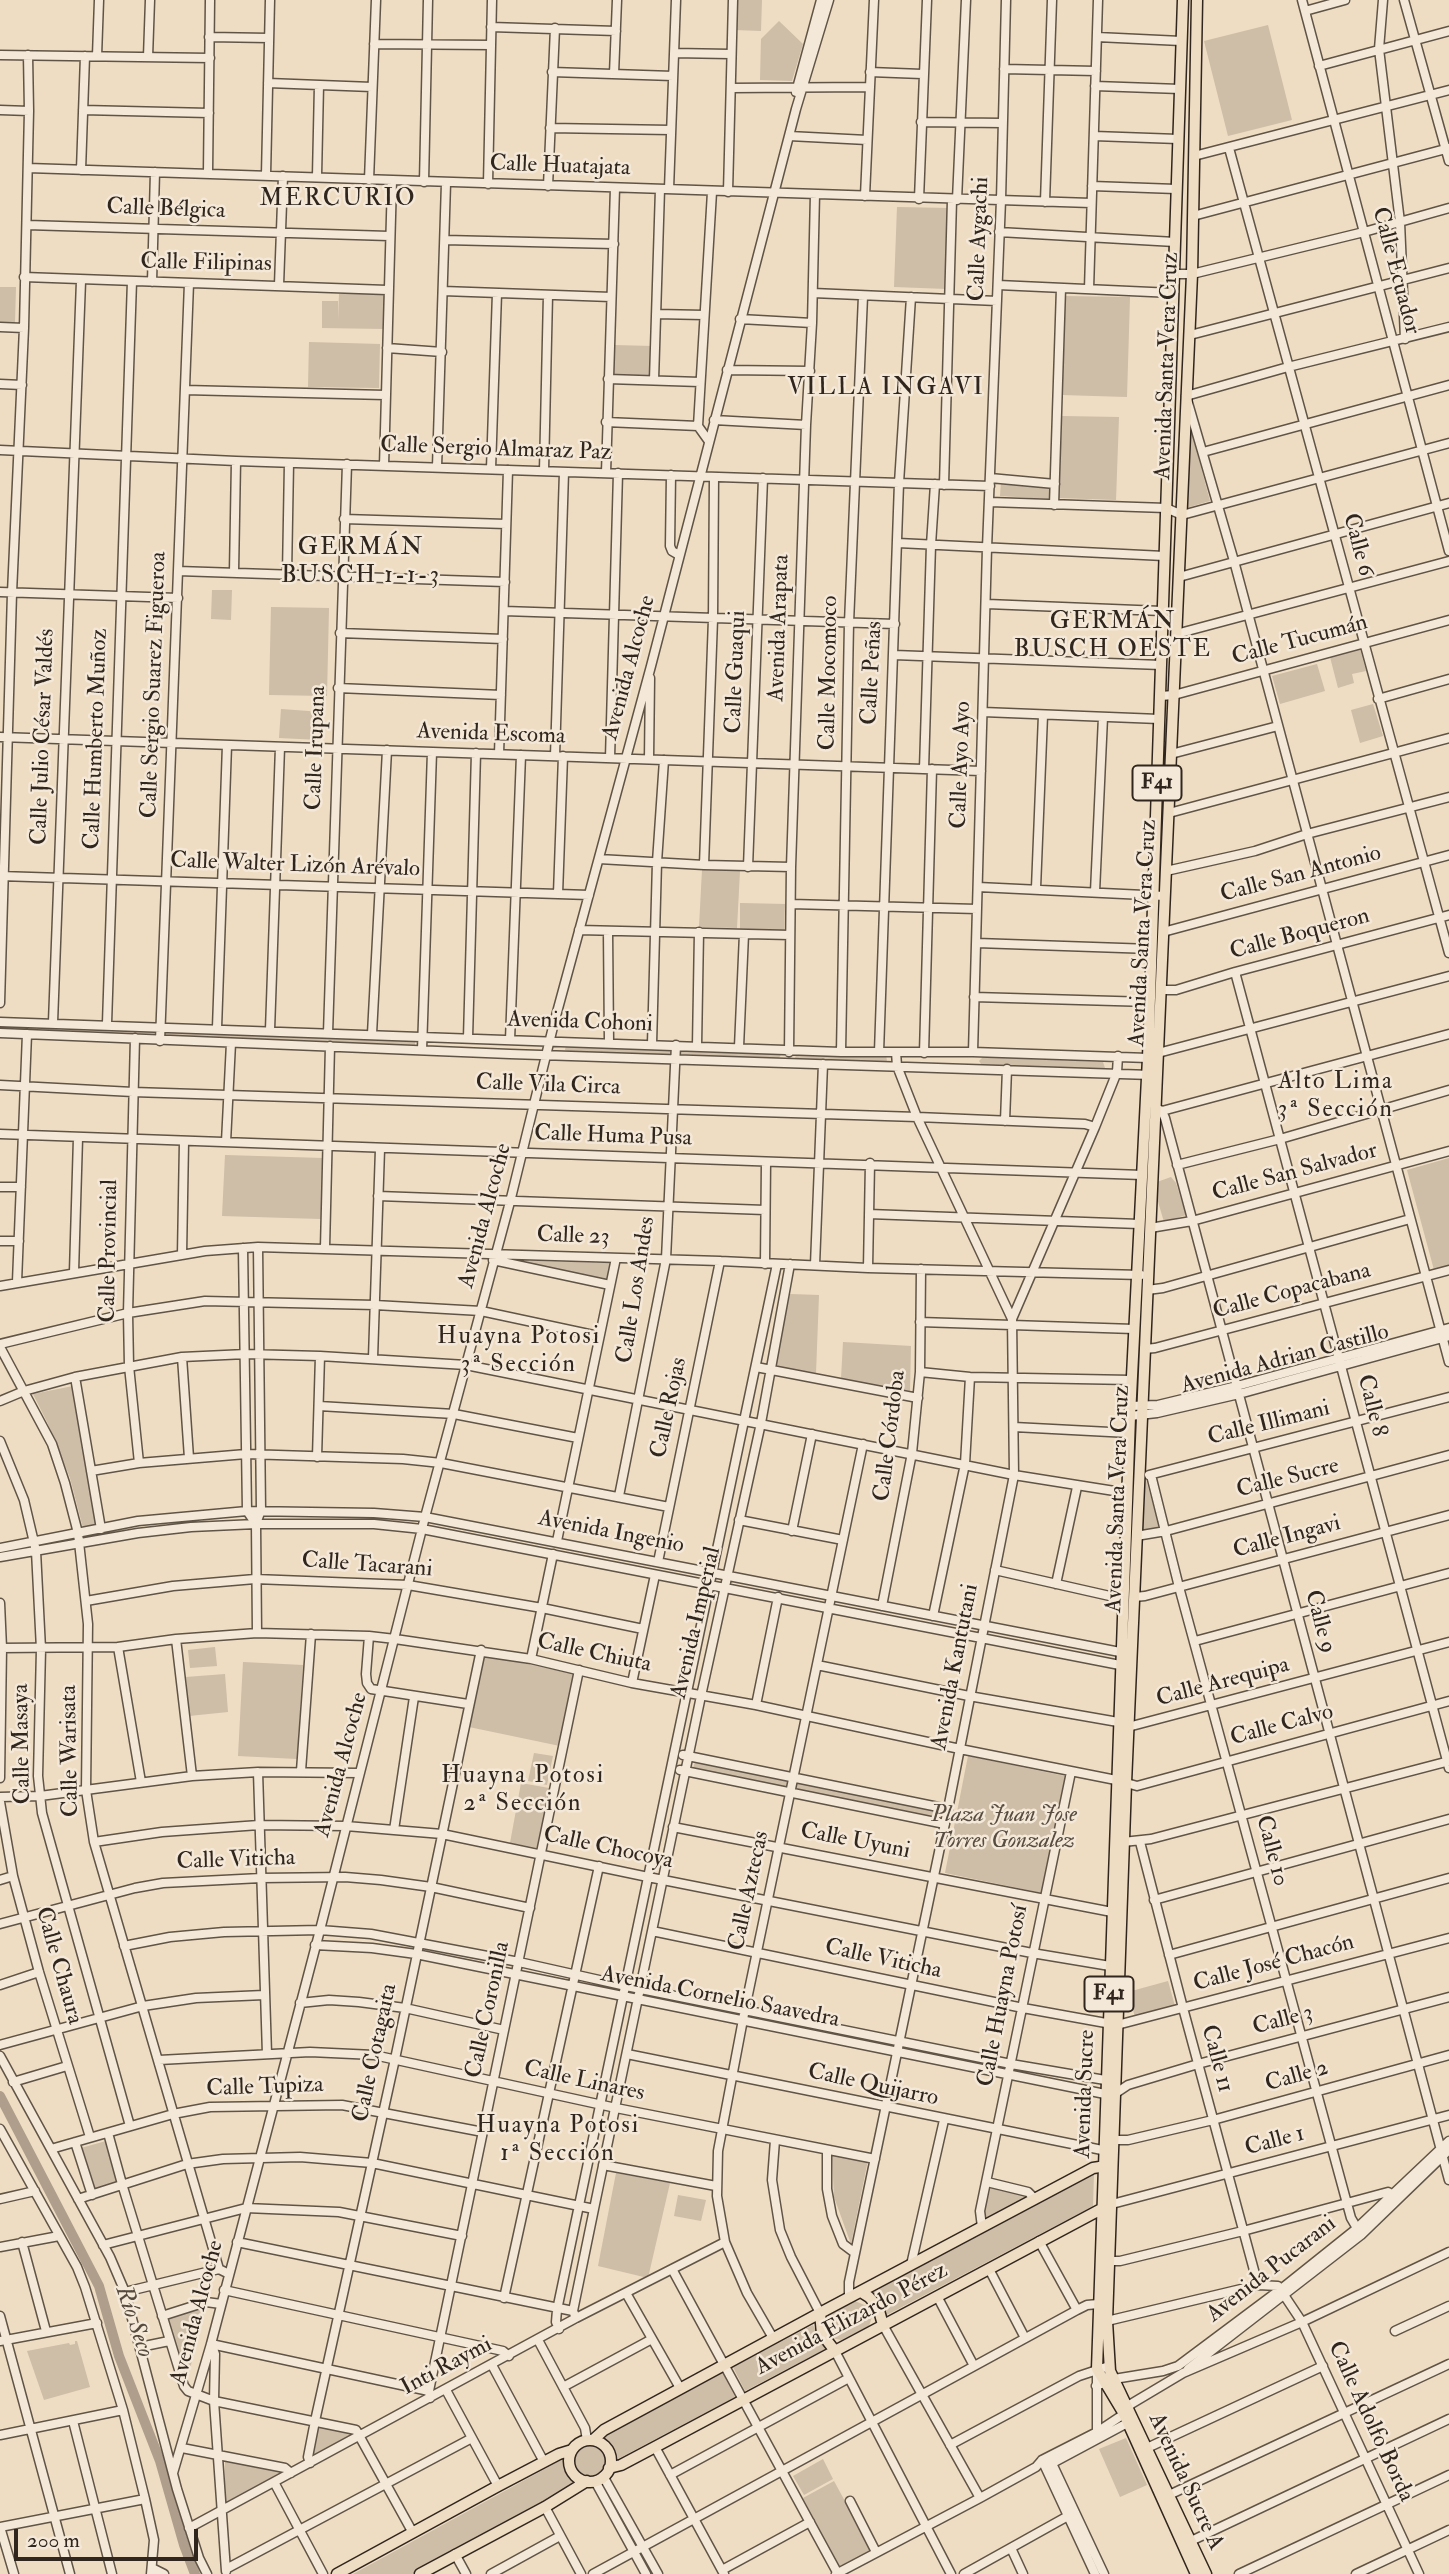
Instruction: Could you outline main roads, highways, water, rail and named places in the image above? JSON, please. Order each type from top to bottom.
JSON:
[{"type":"main road","name":"Avenida Santa Vera Cruz","points":[[1121,1781],[1128,1598],[1127,1493],[1131,1380],[1134,1329],[1159,1110],[1148,1058],[1183,0]]},
{"type":"main road","name":"Avenida Santa Vera Cruz","points":[[1145,1226],[1142,1175],[1152,1075],[1158,1053],[1190,335],[1198,0]]},
{"type":"main road","name":"Avenida Santa Vera Cruz","points":[[1128,1598],[1136,1536],[1142,1411],[1147,1290],[1142,1275]]},
{"type":"main road","name":"Avenida Sucre","points":[[1111,2381],[1097,2369],[1098,2304],[1107,2206],[1113,2024],[1124,1842],[1121,1781]]},
{"type":"main road","name":"Avenida Sucre","points":[[1113,2024],[1110,1966],[1121,1781]]},
{"type":"main road","name":"Avenida Sucre","points":[[1108,2152],[1114,2140],[1111,2094]]},
{"type":"main road","name":"Avenida Elizardo Pérez","points":[[590,2440],[680,2388],[1093,2168],[1108,2166]]},
{"type":"main road","name":"Avenida Sucre","points":[[1107,2206],[1110,2261],[1107,2321],[1111,2381]]},
{"type":"main road","name":"Avenida Elizardo Pérez","points":[[420,2574],[598,2476],[1107,2206]]},
{"type":"main road","points":[[860,2292],[878,2307],[883,2325]]},
{"type":"main road","points":[[820,2313],[822,2334],[835,2351]]},
{"type":"main road","name":"F41","points":[[1111,2381],[1128,2416]]},
{"type":"main road","name":"Avenida Sucre A","points":[[1128,2416],[1147,2448],[1206,2574]]},
{"type":"main road","name":"Avenida Sucre A","points":[[1128,2416],[1196,2574]]},
{"type":"main road","points":[[337,2574],[498,2486],[572,2451],[580,2443],[590,2440],[604,2445],[608,2452],[598,2476],[576,2476],[569,2462],[572,2451]]},
{"type":"waterway","name":"Río Seco","points":[[0,2096],[99,2286],[119,2356],[160,2461],[195,2574]]},
{"type":"district","name":"MERCURIO","points":[[338,200]]},
{"type":"district","name":"VILLA INGAVI","points":[[886,389]]},
{"type":"district","name":"GERMÁN BUSCH 1-1-3","points":[[361,563]]},
{"type":"district","name":"GERMÁN BUSCH OESTE","points":[[1113,637]]},
{"type":"district","name":"Alto Lima 3ª Sección","points":[[1336,1097]]},
{"type":"district","name":"Huayna Potosi 3ª Sección","points":[[519,1352]]},
{"type":"district","name":"Huayna Potosi 2ª Sección","points":[[523,1791]]},
{"type":"district","name":"Huayna Potosi 1ª Sección","points":[[558,2141]]},
{"type":"park label","name":"Plaza Juan Jose Torres Gonzalez","points":[[1004,1829]]}]
